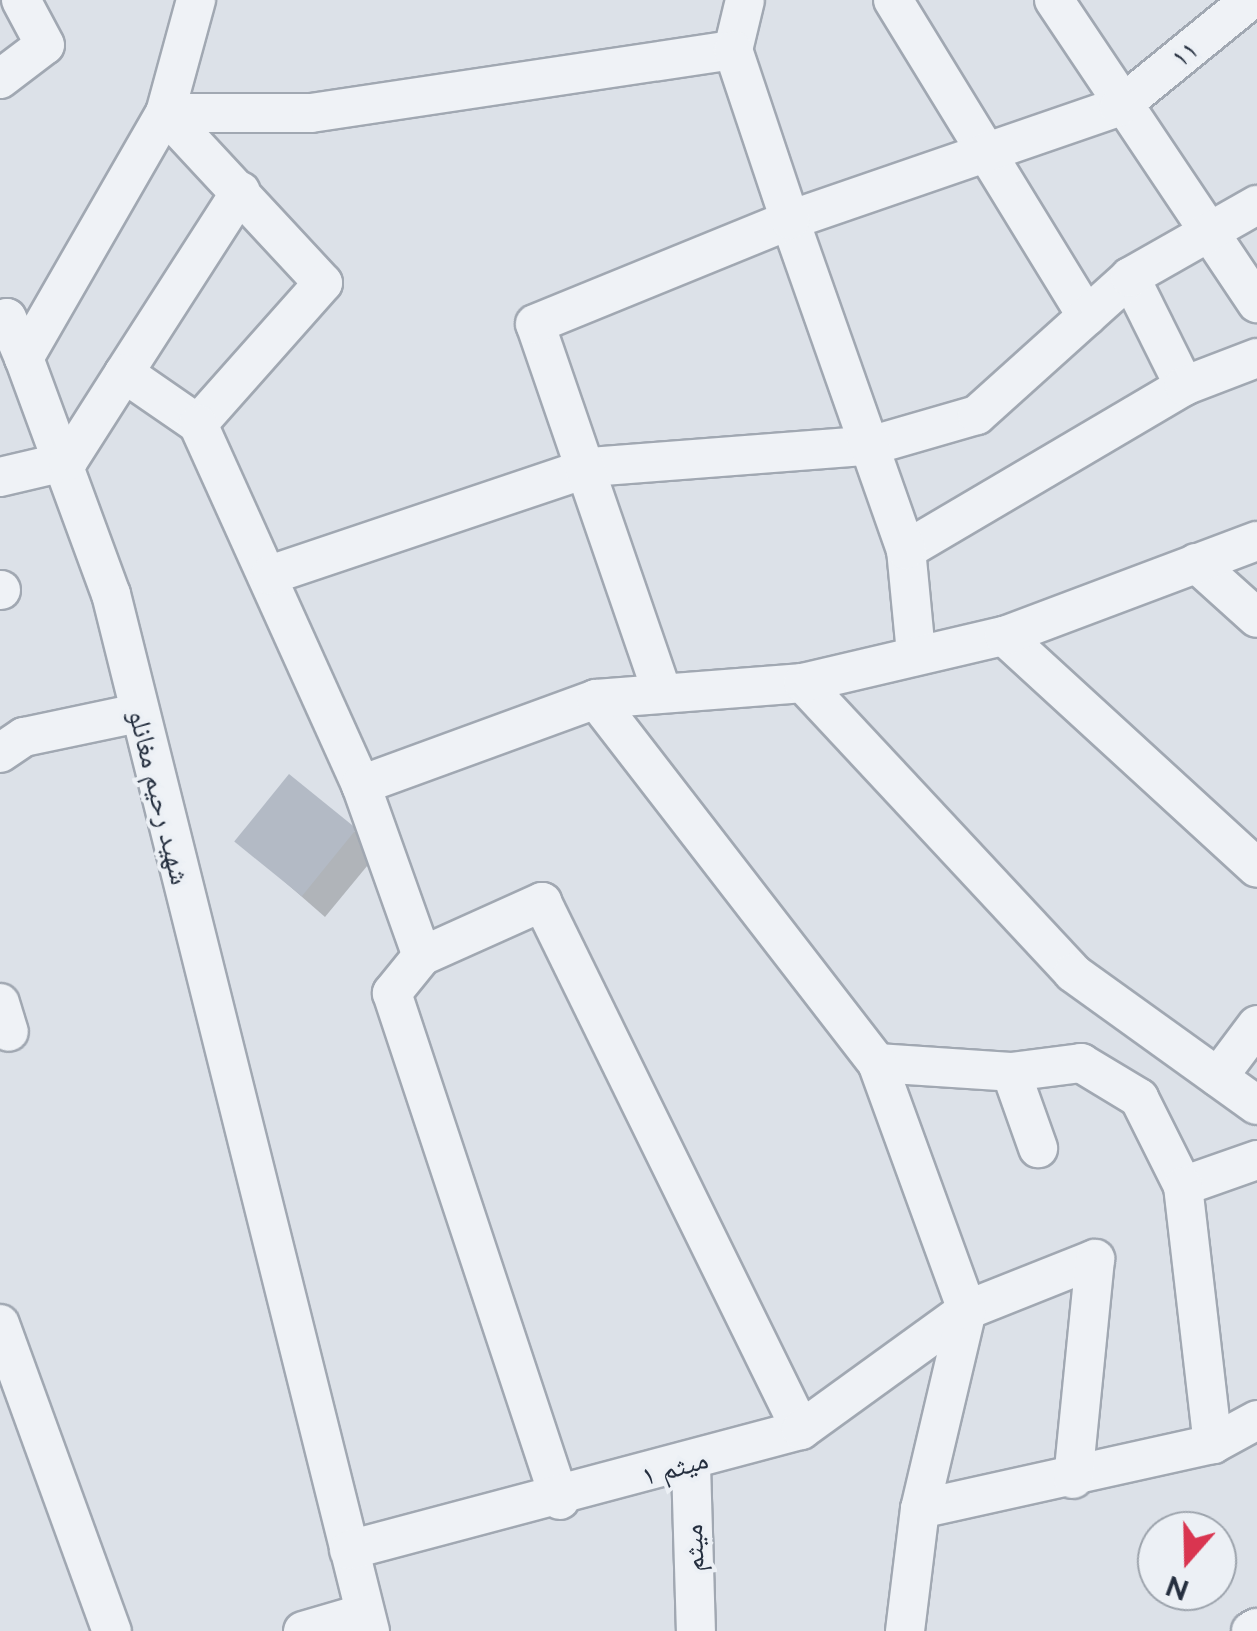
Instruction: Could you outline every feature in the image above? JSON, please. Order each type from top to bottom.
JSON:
[{"type":"street","points":[[0,79],[45,45],[21,0]]},
{"type":"street","points":[[24,358],[165,112],[196,0]]},
{"type":"street","points":[[745,0],[733,50],[790,220],[873,445],[906,550],[916,653]]},
{"type":"street","points":[[893,0],[1087,316]]},
{"type":"street","points":[[1054,0],[1120,108],[1212,231],[1257,303]]},
{"type":"street","name":"۱۱","points":[[1120,108],[1250,0]]},
{"type":"street","points":[[165,112],[311,113],[733,50]]},
{"type":"street","points":[[662,692],[590,467],[535,324],[790,220],[1120,108]]},
{"type":"street","points":[[165,112],[323,283],[198,424]]},
{"type":"street","points":[[0,477],[68,461],[241,190]]},
{"type":"street","points":[[270,575],[590,467],[873,445],[977,416],[1130,277],[1257,205]]},
{"type":"street","points":[[1130,277],[1184,386]]},
{"type":"street","name":"شهید رحیم مغانلو","points":[[2,312],[68,461],[138,712],[367,1622]]},
{"type":"street","points":[[906,550],[1184,386],[1257,358]]},
{"type":"street","points":[[124,373],[198,424],[270,575],[361,785],[422,956]]},
{"type":"street","points":[[361,785],[596,698],[803,683],[916,653],[1004,636],[1257,542]]},
{"type":"street","points":[[1196,563],[1257,618]]},
{"type":"street","points":[[1004,636],[1257,868]]},
{"type":"street","points":[[803,683],[1073,973],[1257,1105]]},
{"type":"street","points":[[596,698],[877,1063],[967,1310],[920,1509],[905,1631]]},
{"type":"street","points":[[0,753],[24,737],[138,712]]},
{"type":"street","points":[[560,1500],[392,993],[422,956],[542,902],[801,1430]]},
{"type":"street","points":[[1218,1077],[1257,1025]]},
{"type":"street","points":[[877,1063],[1011,1072],[1081,1063],[1139,1098],[1183,1186],[1213,1444]]},
{"type":"street","points":[[1011,1072],[1038,1148]]},
{"type":"street","points":[[1183,1186],[1257,1160]]},
{"type":"street","name":"۱ میثم","points":[[349,1550],[560,1500],[801,1430],[967,1310],[1094,1259],[1073,1478]]},
{"type":"street","points":[[0,1324],[112,1631]]},
{"type":"street","points":[[920,1509],[1213,1444],[1257,1420]]},
{"type":"street","name":"میثم","points":[[691,1465],[696,1631]]},
{"type":"street","points":[[303,1631],[367,1622]]},
{"type":"building","points":[[289,774],[357,829],[302,896],[234,842]]}]
